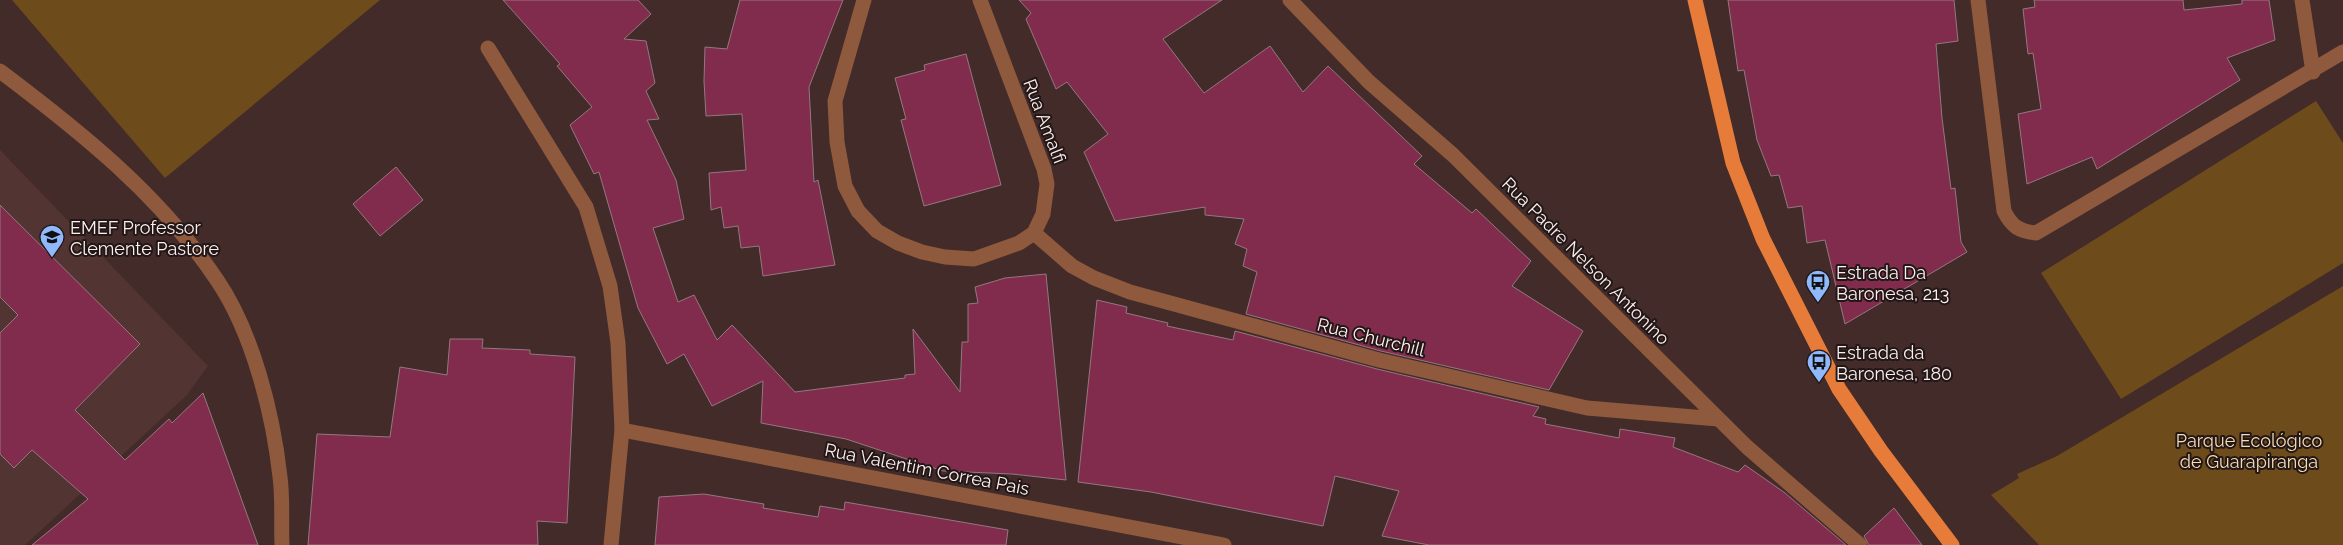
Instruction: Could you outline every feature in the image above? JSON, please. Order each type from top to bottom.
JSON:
[{"type":"main road","points":[[1695,0],[1733,163],[1763,239],[1839,389],[1881,451],[1952,545]]},
{"type":"street","points":[[864,0],[835,101],[837,142],[844,186],[858,211],[877,231],[898,243],[922,252],[945,257],[974,259],[1019,244],[1034,233]]},
{"type":"street","name":"Rua Amalfi","points":[[980,0],[1044,168],[1047,184],[1043,214],[1034,233]]},
{"type":"street","name":"Rua Padre Nelson Antonino","points":[[1290,0],[1369,82],[1453,154],[1718,419],[1860,545]]},
{"type":"street","points":[[1978,0],[2004,212],[2011,225],[2021,231],[2036,233],[2048,228],[2313,72],[2343,52]]},
{"type":"street","points":[[2302,0],[2313,72]]},
{"type":"street","points":[[488,48],[586,207],[610,286],[618,343],[622,430],[611,545]]},
{"type":"street","points":[[0,71],[64,119],[139,185],[178,226],[218,281],[249,343],[266,399],[280,478],[282,545]]},
{"type":"street","name":"Rua Churchill","points":[[1034,233],[1072,266],[1094,278],[1130,292],[1379,360],[1587,408],[1718,419]]},
{"type":"street","name":"Rua Valentim Correa Pais","points":[[622,430],[1224,545]]},
{"type":"shaded area","name":"EMEF Professor Clemente Pastore","points":[[0,150],[208,366],[187,395],[25,545],[0,545]]},
{"type":"green space","points":[[12,0],[380,0],[165,178]]},
{"type":"green space","points":[[2316,101],[2343,143],[2343,263],[2121,399],[2041,273]]},
{"type":"green space","name":"Parque Ecológico de Guarapiranga","points":[[2343,286],[2343,545],[2039,545],[1991,495],[2019,478],[2017,474],[2057,456]]},
{"type":"building","points":[[503,0],[638,0],[651,14],[624,39],[646,41],[655,83],[646,91],[659,119],[647,120],[676,180],[684,219],[653,228],[678,302],[694,295],[717,340],[732,325],[795,392],[905,378],[905,375],[915,374],[913,329],[960,392],[962,342],[968,342],[968,304],[978,303],[975,287],[1005,278],[1046,274],[1066,480],[1012,474],[943,471],[846,439],[761,423],[763,381],[712,406],[684,354],[667,364],[638,308],[599,172],[594,174],[570,125],[592,107],[557,66],[560,64]]},
{"type":"building","points":[[740,0],[843,0],[809,87],[814,182],[818,180],[835,265],[763,276],[759,246],[741,248],[738,226],[724,228],[721,207],[711,210],[709,173],[746,170],[742,114],[706,116],[704,81],[705,47],[727,49]]},
{"type":"building","points":[[1019,0],[1222,0],[1163,39],[1204,93],[1270,46],[1303,92],[1328,66],[1422,156],[1414,164],[1472,213],[1476,209],[1531,261],[1512,286],[1583,331],[1549,390],[1381,351],[1246,314],[1257,272],[1243,266],[1247,249],[1235,244],[1244,219],[1205,215],[1205,207],[1115,221],[1084,152],[1108,134],[1067,82],[1056,89],[1026,19],[1031,13]]},
{"type":"building","points":[[1728,0],[1954,0],[1958,41],[1936,44],[1942,118],[1951,189],[1955,188],[1961,242],[1967,252],[1845,324],[1825,240],[1807,243],[1802,206],[1788,208],[1779,175],[1771,176],[1757,140],[1744,70],[1738,71]]},
{"type":"building","points":[[2034,0],[2183,0],[2184,10],[2242,4],[2242,0],[2269,0],[2275,40],[2227,58],[2240,80],[2097,169],[2092,157],[2027,184],[2018,114],[2041,109],[2033,53],[2028,54],[2023,9],[2035,7]]},
{"type":"building","points":[[966,54],[1001,185],[924,206],[901,120],[906,119],[895,78],[925,70],[924,65]]},
{"type":"building","points":[[396,167],[423,200],[380,236],[353,204]]},
{"type":"building","points":[[0,205],[140,344],[75,410],[125,460],[169,419],[172,423],[203,393],[258,545],[32,545],[88,499],[32,450],[14,468],[0,454],[0,333],[18,315],[0,297]]},
{"type":"building","points":[[1097,300],[1127,307],[1126,313],[1168,323],[1167,326],[1233,340],[1235,331],[1377,369],[1539,407],[1533,416],[1546,419],[1545,424],[1619,438],[1620,429],[1675,438],[1673,447],[1738,472],[1745,465],[1785,493],[1846,545],[1429,545],[1382,536],[1399,491],[1335,476],[1323,526],[1151,492],[1078,482]]},
{"type":"building","points":[[450,339],[483,339],[482,348],[530,350],[530,354],[575,357],[567,523],[537,521],[538,545],[308,545],[317,434],[390,437],[400,367],[447,375]]},
{"type":"building","points":[[704,494],[764,504],[763,508],[818,517],[820,506],[844,510],[845,502],[1008,530],[1006,545],[655,545],[659,497]]},
{"type":"building","points":[[1894,508],[1922,545],[1869,545],[1864,536]]},
{"type":"place","name":"EMEF Professor Clemente Pastore","points":[[52,258]]},
{"type":"place","name":"Estrada Da Baronesa, 213","points":[[1818,303]]},
{"type":"place","name":"Estrada da Baronesa, 180","points":[[1819,383]]}]
